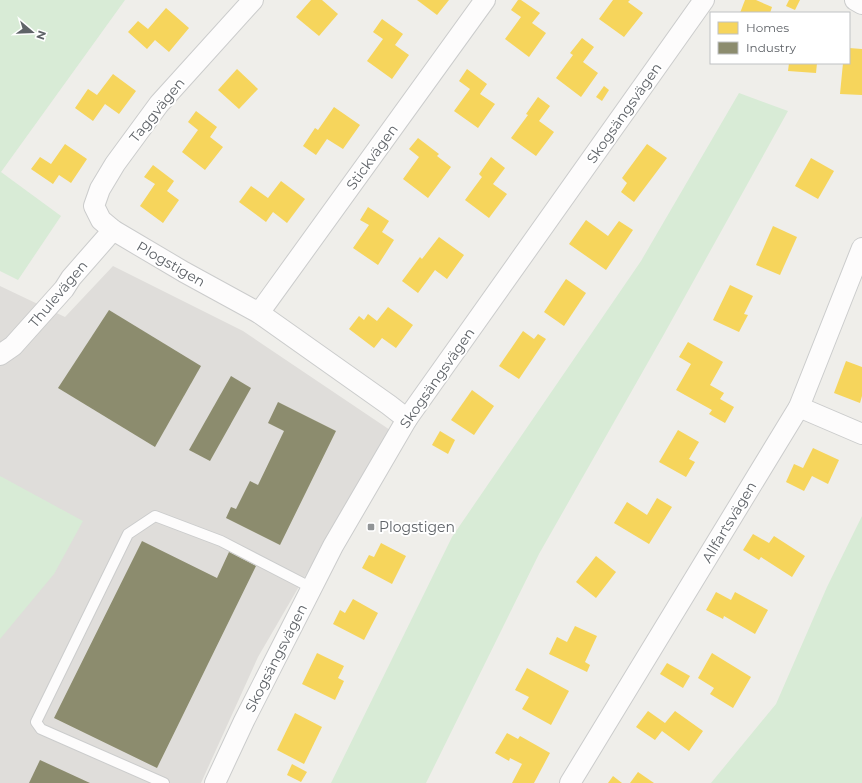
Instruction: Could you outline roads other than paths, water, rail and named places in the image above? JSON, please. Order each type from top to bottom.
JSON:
[{"type":"street","name":"Taggvägen","points":[[113,230],[101,220],[94,206],[100,189],[115,164],[159,104],[254,0]]},
{"type":"street","name":"Stickvägen","points":[[259,313],[485,0]]},
{"type":"street","name":"Skogsängsvägen","points":[[215,783],[244,720],[333,546],[407,419],[704,0]]},
{"type":"street","points":[[855,0],[862,4]]},
{"type":"street","name":"Plogstigen","points":[[113,230],[184,272],[259,313],[407,419]]},
{"type":"street","name":"Thulevägen","points":[[0,355],[13,346],[64,289],[71,278],[113,230]]},
{"type":"street","name":"Allfartsvägen","points":[[570,783],[799,407],[862,248]]},
{"type":"street","points":[[799,407],[862,434]]},
{"type":"lane","points":[[164,783],[41,729],[36,722],[128,534],[155,516],[221,541],[312,588]]},
{"type":"place","name":"Plogstigen","points":[[371,527]]}]
